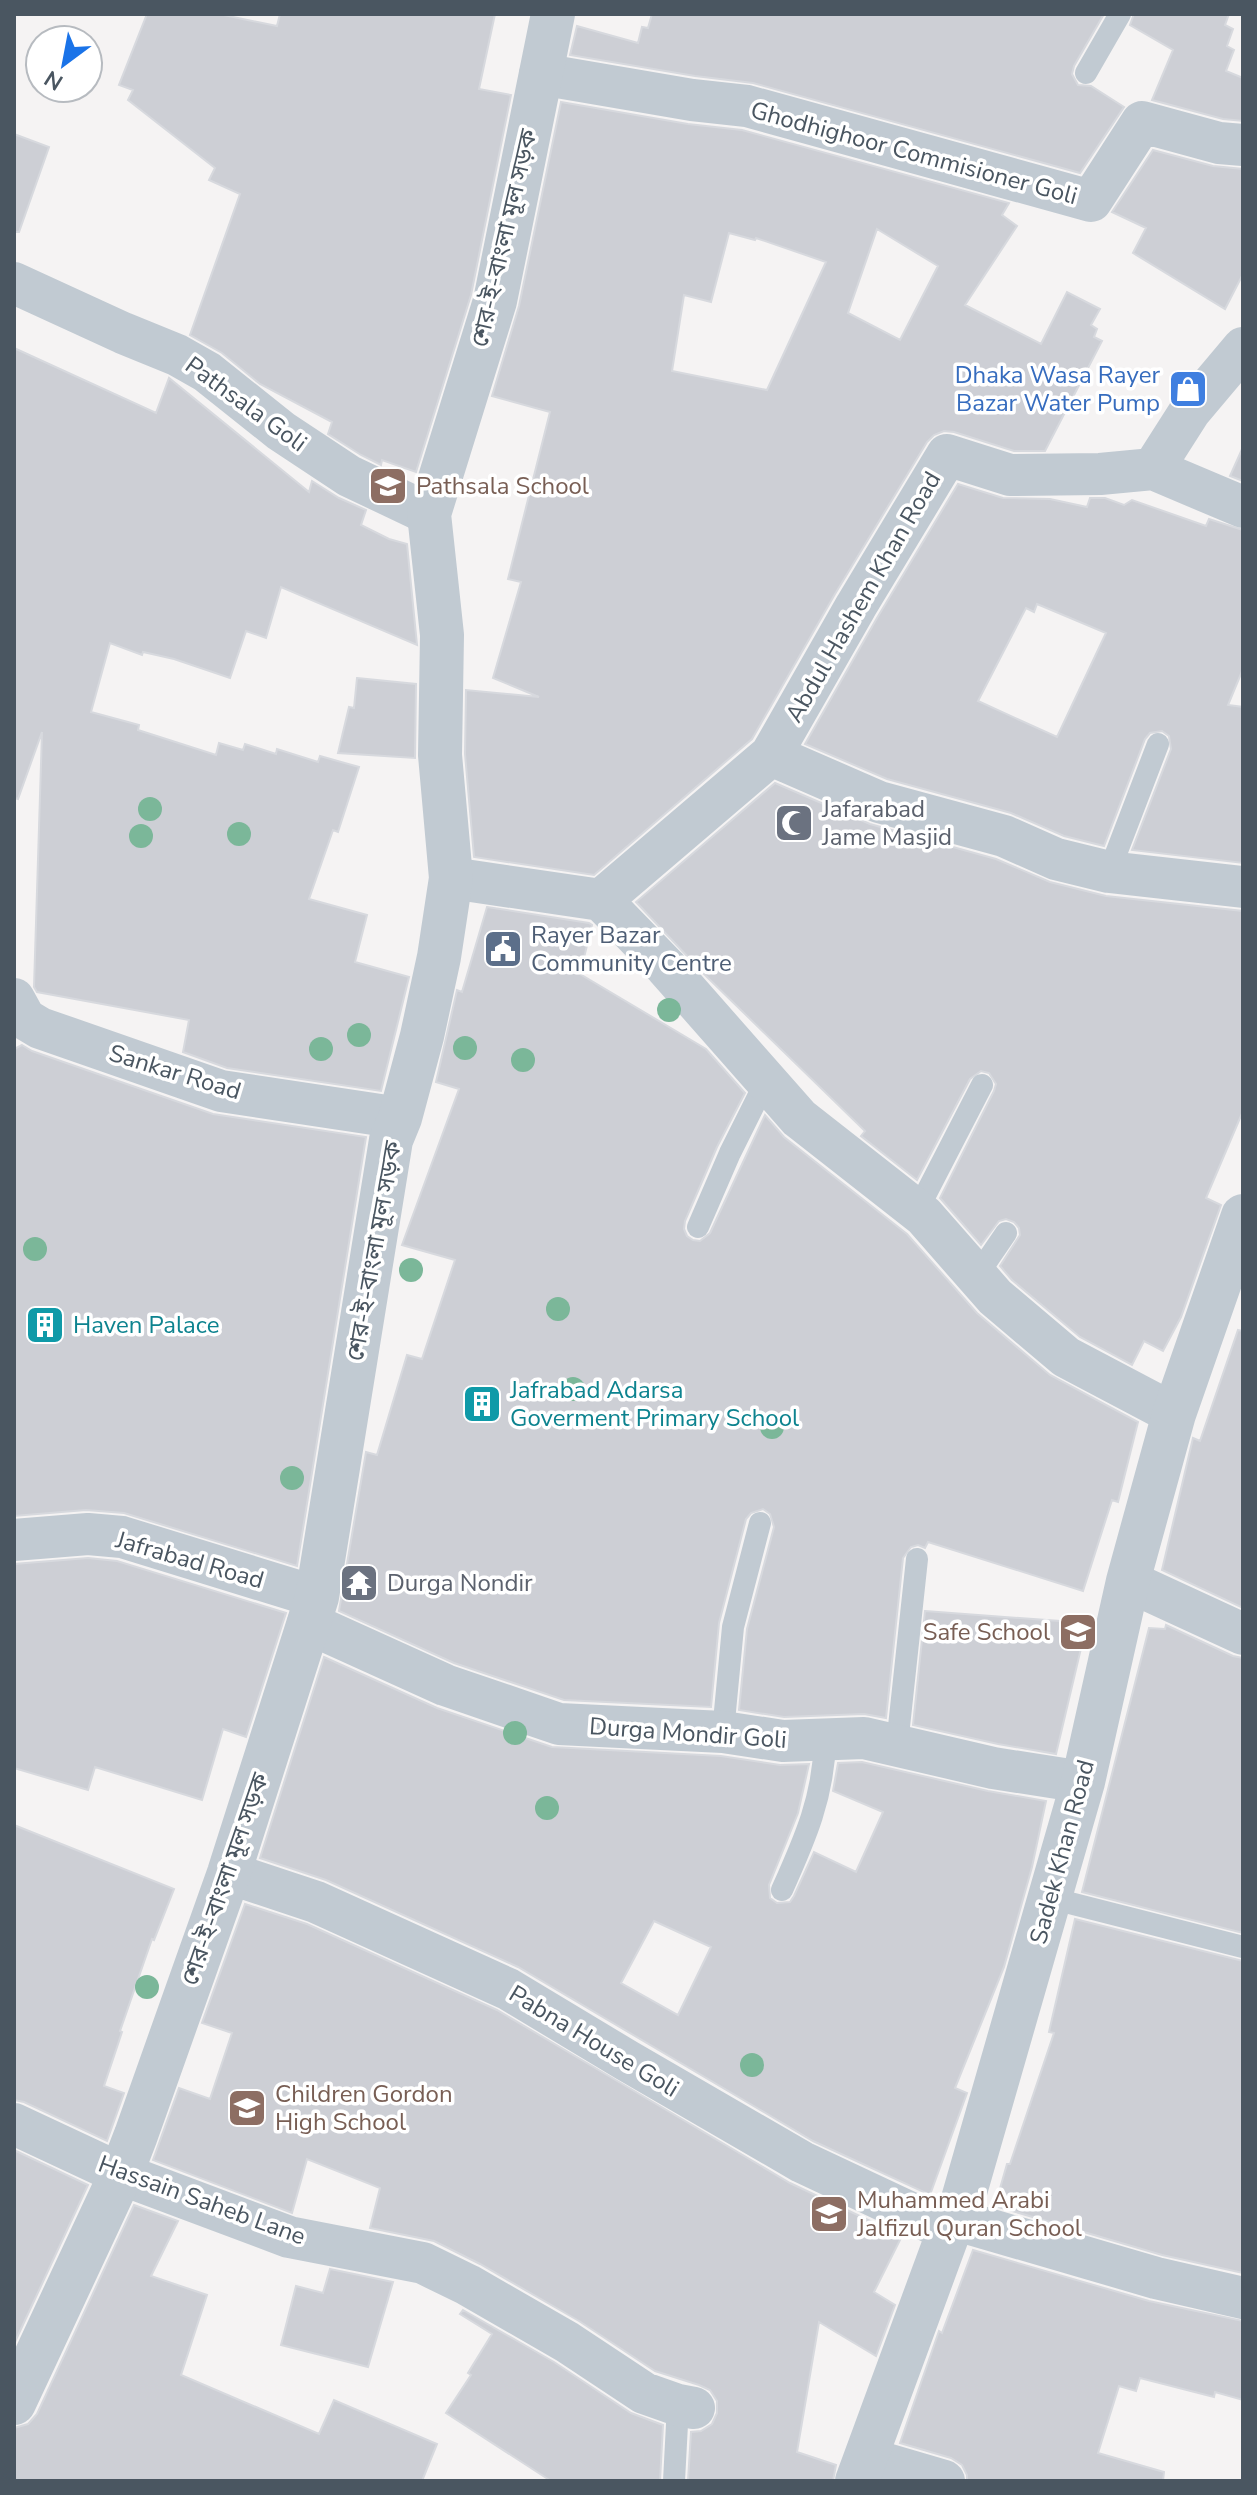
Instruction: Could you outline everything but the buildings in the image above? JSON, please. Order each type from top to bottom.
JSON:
[{"type":"street","name":"শের-ই-বাংলা মূল সড়ক","points":[[14,2403],[121,2174],[229,1873],[312,1610],[391,1140],[422,1036],[439,957],[451,878],[440,755],[442,635],[429,514],[495,301],[553,14]]},
{"type":"street","name":"Ghodhighoor Commisioner Goli","points":[[540,74],[692,100],[747,106],[1091,201],[1142,122],[1219,143],[1243,145]]},
{"type":"street","name":"Pathsala Goli","points":[[14,283],[177,355],[207,372],[281,431],[349,476],[429,514]]},
{"type":"street","points":[[1243,348],[1190,411],[1153,469],[1243,507]]},
{"type":"street","name":"Abdul Hashem Khan Road","points":[[771,755],[947,455],[1010,475],[1100,474],[1153,469]]},
{"type":"street","points":[[601,900],[771,755],[879,802],[1004,836],[1056,859],[1109,872],[1243,887]]},
{"type":"street","points":[[451,878],[601,900],[666,967],[799,1118],[917,1211],[995,1297],[1066,1357],[1174,1414]]},
{"type":"street","name":"Sankar Road","points":[[14,999],[25,1019],[40,1028],[221,1091],[400,1118]]},
{"type":"street","name":"Sadek Khan Road","points":[[859,2477],[953,2226],[1083,1782],[1128,1581],[1174,1414],[1240,1230]]},
{"type":"street","name":"Jafrabad Road","points":[[14,1540],[88,1534],[122,1537],[312,1610]]},
{"type":"street","points":[[1128,1581],[1243,1634]]},
{"type":"street","name":"Durga Mondir Goli","points":[[312,1610],[445,1685],[559,1724],[723,1732],[783,1741],[864,1738],[993,1768],[1083,1782]]},
{"type":"street","name":"Pabna House Goli","points":[[229,1873],[316,1902],[508,1989],[802,2162],[953,2226],[1243,2298]]},
{"type":"street","name":"Hassain Saheb Lane","points":[[14,2124],[121,2174],[289,2237],[423,2263],[567,2342],[644,2393],[686,2407]]},
{"type":"street","points":[[859,2477],[886,2464],[944,2481]]},
{"type":"lane","points":[[1086,73],[1120,14]]},
{"type":"lane","points":[[1109,872],[1158,744]]},
{"type":"lane","points":[[698,1227],[766,1081]]},
{"type":"lane","points":[[917,1211],[982,1085]]},
{"type":"lane","points":[[976,1277],[1006,1233]]},
{"type":"lane","points":[[723,1732],[733,1627],[760,1523]]},
{"type":"lane","points":[[897,1745],[917,1559]]},
{"type":"lane","points":[[782,1890],[810,1827],[820,1793],[825,1739]]},
{"type":"lane","points":[[1050,1898],[1243,1947]]},
{"type":"lane","points":[[674,2481],[686,2407]]},
{"type":"place","name":"Dhaka Wasa Rayer Bazar Water Pump","points":[[1188,389]]},
{"type":"place","name":"Pathsala School","points":[[388,486]]},
{"type":"place","name":"Jafarabad Jame Masjid","points":[[794,823]]},
{"type":"place","name":"Rayer Bazar Community Centre","points":[[503,949]]},
{"type":"place","name":"Haven Palace","points":[[45,1325]]},
{"type":"place","name":"Jafrabad Adarsa Goverment Primary School","points":[[482,1404]]},
{"type":"place","name":"Durga Nondir","points":[[359,1583]]},
{"type":"place","name":"Safe School","points":[[1078,1632]]},
{"type":"place","name":"Children Gordon High School","points":[[247,2108]]},
{"type":"place","name":"Muhammed Arabi Jalfizul Quran School","points":[[829,2214]]}]
